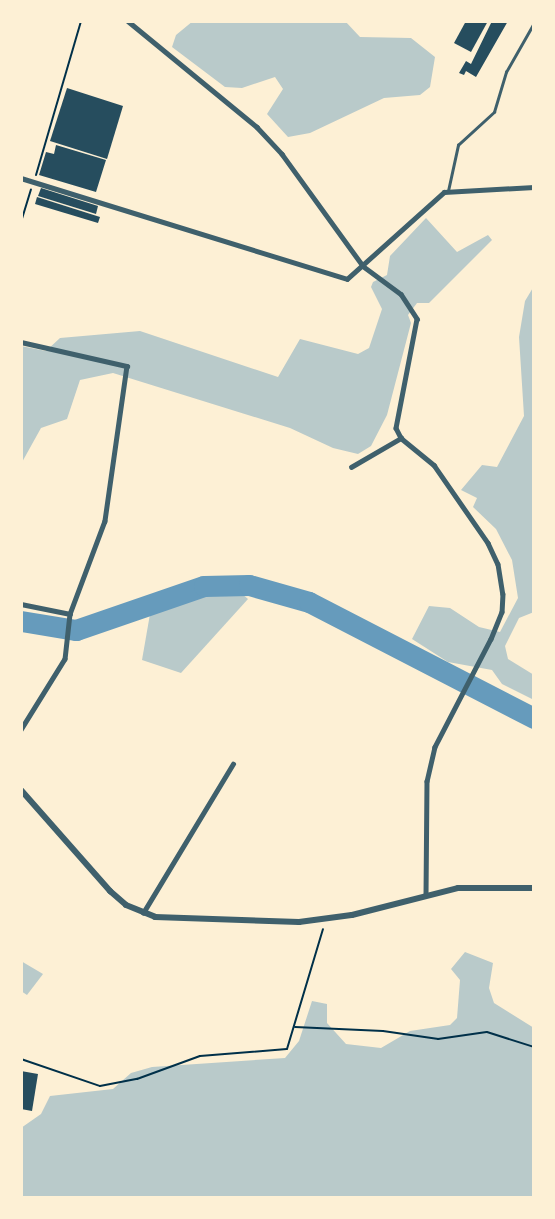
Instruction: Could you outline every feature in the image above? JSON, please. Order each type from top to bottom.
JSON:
[{"type":"street","points":[[128,21],[257,127],[282,154],[363,266],[406,299],[417,319],[396,428],[401,438],[435,466],[498,564],[502,612],[440,733],[427,781],[426,895]]},
{"type":"street","points":[[21,178],[347,279],[448,191],[534,187]]},
{"type":"street","points":[[21,342],[127,366],[105,521],[70,614],[65,659],[21,730]]},
{"type":"street","points":[[351,467],[401,438]]},
{"type":"street","points":[[21,604],[70,614]]},
{"type":"street","points":[[142,913],[233,764]]},
{"type":"street","points":[[21,790],[110,891],[142,913],[172,920],[324,920],[426,895],[484,886],[534,888]]},
{"type":"lane","points":[[448,191],[458,145],[494,112],[506,72],[534,23]]},
{"type":"path","points":[[21,222],[81,21]]},
{"type":"path","points":[[21,1059],[100,1086],[137,1079],[200,1056],[287,1049],[324,920]]},
{"type":"path","points":[[295,1027],[358,1029],[438,1040],[486,1032],[534,1047]]},
{"type":"shaded area","points":[[193,21],[345,21],[360,37],[411,38],[435,57],[430,87],[420,95],[384,98],[310,133],[288,137],[267,114],[283,89],[275,77],[242,88],[225,87],[172,47],[176,35]]},
{"type":"shaded area","points":[[426,218],[457,252],[488,235],[492,240],[429,303],[417,303],[408,315],[411,323],[387,415],[371,446],[358,454],[333,448],[290,428],[113,373],[80,380],[67,419],[41,428],[21,464],[21,346],[46,351],[60,338],[140,331],[278,377],[300,339],[358,354],[369,348],[382,309],[371,287],[373,282],[387,275],[390,256]]},
{"type":"shaded area","points":[[534,286],[534,612],[519,618],[505,646],[508,659],[534,675],[534,700],[502,684],[492,670],[448,662],[412,639],[429,606],[450,608],[479,627],[500,632],[518,598],[512,560],[496,529],[473,507],[477,498],[461,490],[482,465],[497,467],[524,416],[519,337],[525,301]]},
{"type":"shaded area","points":[[210,594],[242,594],[248,599],[181,673],[142,660],[150,614]]},
{"type":"shaded area","points":[[465,952],[493,963],[489,988],[494,1003],[534,1028],[534,1198],[21,1198],[21,1128],[41,1114],[50,1096],[113,1089],[131,1073],[152,1067],[285,1058],[299,1041],[312,1001],[327,1004],[327,1023],[346,1044],[381,1048],[410,1031],[450,1025],[457,1018],[460,980],[451,969]]},
{"type":"shaded area","points":[[21,961],[43,974],[27,995],[21,991]]},
{"type":"building","points":[[466,21],[488,21],[471,52],[454,43]]},
{"type":"building","points":[[492,21],[508,21],[476,77],[466,71],[464,75],[459,73],[466,61],[471,64]]},
{"type":"building","points":[[67,88],[123,106],[107,159],[50,141]]},
{"type":"building","points":[[56,145],[106,160],[96,192],[39,175],[46,152],[54,154]]},
{"type":"building","points":[[41,188],[98,206],[96,214],[38,196]]},
{"type":"building","points":[[37,197],[100,217],[98,223],[35,204]]},
{"type":"building","points":[[21,1071],[38,1074],[32,1111],[21,1109]]},
{"type":"waterway","points":[[21,621],[76,630],[204,586],[249,585],[309,602],[534,718]]}]
